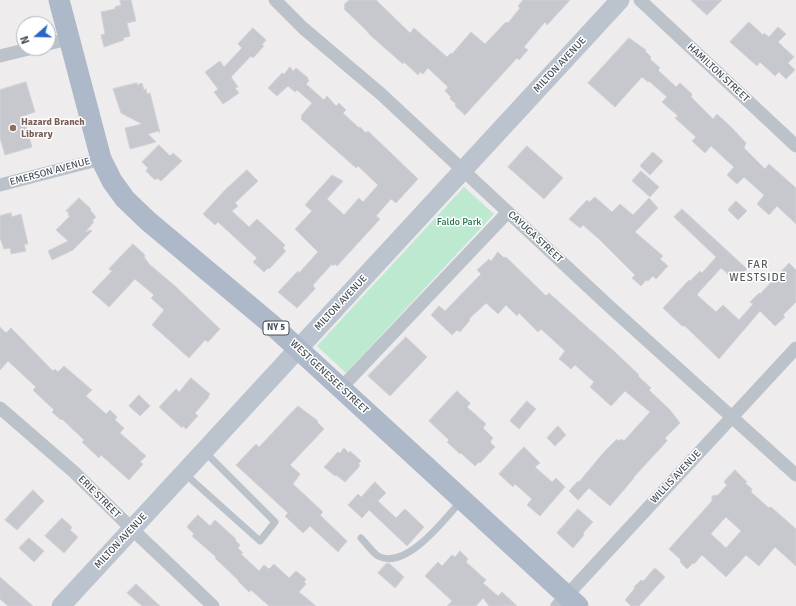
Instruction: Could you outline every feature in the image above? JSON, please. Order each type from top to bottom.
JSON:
[{"type":"main road","name":"WEST GENESEE STREET","points":[[59,0],[68,39],[101,159],[112,181],[125,198],[148,221],[299,349],[462,499],[567,602]]},
{"type":"street","name":"CAYUGA STREET","points":[[275,0],[303,28],[382,94],[610,307],[733,416],[796,475]]},
{"type":"street","name":"MILTON AVENUE","points":[[61,606],[620,0]]},
{"type":"street","name":"HAMILTON STREET","points":[[640,0],[796,146]]},
{"type":"street","points":[[56,42],[68,39]]},
{"type":"street","points":[[0,56],[16,52]]},
{"type":"street","name":"EMERSON AVENUE","points":[[0,185],[101,159]]},
{"type":"street","points":[[341,388],[508,212]]},
{"type":"street","name":"WILLIS AVENUE","points":[[567,602],[733,416],[796,348]]},
{"type":"street","name":"ERIE STREET","points":[[0,408],[74,472],[213,606]]},
{"type":"lane","points":[[184,473],[260,541],[275,522],[204,451]]},
{"type":"lane","points":[[361,538],[378,556],[394,558],[410,553],[438,527],[462,499]]},
{"type":"green space","name":"Faldo Park","points":[[464,187],[494,214],[346,373],[317,346]]},
{"type":"building","points":[[120,0],[131,0],[136,21],[127,23],[130,36],[123,38],[124,40],[104,47],[101,35],[105,34],[101,12],[115,9],[115,7],[121,5]]},
{"type":"building","points":[[349,0],[376,0],[410,33],[414,28],[447,57],[451,53],[452,54],[471,32],[485,44],[506,22],[508,23],[520,8],[518,6],[523,0],[570,0],[547,25],[545,22],[524,47],[528,50],[519,60],[517,58],[465,115],[455,106],[456,104],[450,99],[451,97],[445,91],[448,87],[428,68],[423,74],[420,72],[418,75],[370,35],[344,9],[344,5]]},
{"type":"building","points":[[691,0],[722,0],[707,15]]},
{"type":"building","points":[[749,22],[763,35],[764,33],[769,37],[778,27],[786,34],[778,42],[794,57],[788,63],[795,70],[786,79],[779,72],[775,76],[760,62],[757,66],[730,42]]},
{"type":"building","points":[[253,28],[266,40],[262,45],[264,46],[253,58],[251,56],[231,77],[238,87],[235,88],[239,93],[223,104],[214,92],[218,89],[205,72],[220,61],[224,67],[242,48],[238,44]]},
{"type":"building","points":[[629,38],[646,50],[645,51],[651,57],[650,59],[660,68],[658,70],[676,87],[680,83],[692,94],[691,97],[713,119],[717,114],[731,127],[746,143],[744,148],[765,169],[769,164],[796,188],[796,224],[777,206],[769,215],[757,204],[764,195],[744,177],[737,184],[727,175],[734,167],[711,146],[705,153],[692,141],[696,137],[675,118],[678,116],[662,102],[667,97],[649,81],[648,82],[642,77],[615,107],[588,83]]},
{"type":"building","points":[[290,67],[293,71],[296,68],[307,77],[309,81],[306,84],[324,100],[327,96],[336,106],[339,103],[346,110],[343,113],[359,128],[360,127],[366,133],[368,131],[418,179],[396,203],[391,199],[376,216],[380,219],[337,266],[335,264],[333,266],[332,264],[313,285],[315,289],[297,308],[278,292],[298,271],[299,273],[318,252],[295,229],[312,211],[305,205],[332,175],[343,181],[327,199],[344,215],[359,198],[363,202],[378,185],[358,166],[356,168],[301,119],[301,116],[312,103],[297,90],[295,92],[288,86],[277,96],[268,88]]},
{"type":"building","name":"Hazard Branch Library","points":[[26,82],[35,112],[23,116],[32,147],[5,155],[0,138],[0,90]]},
{"type":"building","points":[[137,83],[137,85],[142,83],[147,94],[150,93],[160,133],[158,131],[148,134],[156,142],[130,149],[125,128],[142,124],[121,113],[113,89]]},
{"type":"building","points":[[159,145],[170,156],[173,153],[182,161],[161,181],[157,178],[155,180],[146,171],[148,168],[142,162]]},
{"type":"building","points":[[527,146],[563,178],[544,199],[508,167]]},
{"type":"building","points":[[653,152],[663,161],[650,175],[640,166]]},
{"type":"building","points":[[247,170],[258,181],[235,203],[238,206],[232,211],[249,227],[257,219],[285,245],[283,248],[286,251],[269,269],[268,268],[264,272],[253,262],[257,258],[218,222],[215,225],[203,214],[225,190]]},
{"type":"building","points":[[641,171],[659,187],[650,197],[632,181]]},
{"type":"building","points":[[595,197],[612,212],[620,204],[633,215],[649,198],[658,208],[635,232],[663,256],[660,259],[668,266],[656,279],[653,276],[648,281],[646,280],[641,286],[632,278],[635,275],[599,239],[583,225],[580,228],[569,219],[587,200],[589,202]]},
{"type":"building","points":[[79,198],[91,209],[90,210],[96,217],[92,221],[94,222],[85,232],[92,231],[73,250],[52,260],[48,251],[68,241],[56,230],[70,216],[66,211]]},
{"type":"building","points":[[736,201],[747,211],[738,220],[728,210]]},
{"type":"building","points":[[682,209],[747,269],[736,281],[721,268],[697,295],[716,312],[723,305],[739,320],[753,304],[750,302],[759,293],[760,294],[789,263],[796,270],[796,302],[783,315],[785,317],[775,326],[760,311],[719,359],[685,326],[682,326],[663,308],[689,280],[690,281],[700,271],[702,273],[716,257],[674,217]]},
{"type":"building","points":[[11,213],[12,217],[21,214],[28,244],[24,244],[26,251],[11,254],[10,248],[4,249],[0,238],[0,216]]},
{"type":"building","points":[[133,244],[145,255],[144,257],[149,264],[175,286],[220,329],[208,342],[205,340],[189,358],[152,325],[164,310],[151,298],[154,295],[135,279],[109,307],[92,292],[112,271],[109,269]]},
{"type":"building","points":[[498,252],[504,258],[506,257],[546,296],[549,293],[616,353],[651,388],[649,390],[670,410],[680,423],[665,438],[667,441],[610,506],[589,488],[578,500],[569,491],[578,481],[579,482],[617,439],[619,441],[621,439],[624,441],[650,412],[625,391],[611,406],[590,387],[594,382],[575,365],[571,369],[559,359],[565,351],[541,329],[538,332],[519,313],[517,316],[506,305],[498,314],[486,303],[469,319],[470,320],[460,332],[457,330],[452,335],[431,315],[439,306],[445,311],[481,274],[477,270],[489,259],[491,261]]},
{"type":"building","points":[[0,327],[6,333],[11,328],[53,371],[55,369],[58,372],[64,366],[92,390],[86,396],[106,414],[110,410],[117,417],[115,420],[124,428],[120,433],[146,456],[140,462],[143,464],[129,480],[101,455],[99,458],[82,442],[84,440],[62,419],[61,420],[52,412],[54,410],[33,390],[36,387],[8,361],[0,370]]},
{"type":"building","points":[[406,337],[427,357],[390,396],[368,376]]},
{"type":"building","points":[[191,378],[210,394],[195,413],[198,416],[186,429],[183,426],[182,428],[159,407],[176,389],[179,392]]},
{"type":"building","points":[[457,391],[470,403],[467,407],[486,424],[483,428],[493,438],[490,442],[495,447],[480,463],[479,462],[475,466],[447,442],[449,440],[429,421]]},
{"type":"building","points":[[139,395],[150,406],[140,416],[129,406]]},
{"type":"building","points":[[527,401],[536,409],[519,429],[510,421]]},
{"type":"building","points":[[298,406],[318,421],[317,422],[324,429],[290,465],[300,474],[293,484],[323,512],[320,515],[347,541],[338,552],[310,526],[303,533],[285,516],[288,513],[236,465],[256,444],[259,447]]},
{"type":"building","points":[[558,426],[566,435],[555,446],[547,438]]},
{"type":"building","points":[[524,447],[540,463],[535,467],[552,482],[556,478],[565,487],[540,516],[527,505],[532,499],[515,484],[513,487],[499,474]]},
{"type":"building","points":[[344,448],[349,453],[350,451],[361,461],[358,464],[360,465],[358,468],[345,482],[324,467],[338,452],[340,453]]},
{"type":"building","points":[[735,470],[747,482],[745,483],[752,489],[751,492],[796,529],[796,566],[775,547],[759,566],[746,555],[726,577],[702,555],[687,569],[680,562],[681,560],[669,549],[712,501],[712,496],[718,495],[727,485],[724,482]],"holes":[[[726,517],[741,531],[726,548],[711,534]]]},
{"type":"building","points":[[375,482],[386,493],[378,501],[396,518],[405,509],[424,527],[407,546],[369,510],[362,518],[348,505],[358,494],[361,497]]},
{"type":"building","points":[[33,490],[44,501],[17,530],[5,520]]},
{"type":"building","points":[[578,509],[593,522],[583,533],[584,535],[573,548],[557,533]]},
{"type":"building","points":[[198,515],[210,526],[215,520],[236,539],[235,540],[240,545],[238,548],[243,553],[241,554],[259,571],[264,565],[269,569],[274,564],[289,578],[296,571],[306,579],[304,582],[306,584],[299,592],[316,606],[269,606],[251,590],[249,592],[215,558],[216,557],[192,536],[194,534],[187,527]]},
{"type":"building","points":[[62,518],[72,527],[70,530],[78,537],[64,553],[45,536]]},
{"type":"building","points":[[29,538],[44,551],[34,562],[19,548]]},
{"type":"building","points":[[460,551],[468,559],[466,562],[486,580],[483,583],[498,596],[502,592],[517,606],[489,606],[483,598],[476,606],[447,606],[452,601],[425,576],[438,562],[442,566],[452,555],[455,557]]},
{"type":"building","points":[[387,563],[404,577],[395,588],[378,573]]},
{"type":"building","points":[[655,568],[665,577],[639,606],[631,606],[625,600],[635,588],[634,587],[641,580],[643,581]]},
{"type":"building","points":[[0,577],[33,606],[8,606],[0,599]]},
{"type":"building","points":[[136,584],[160,606],[142,606],[127,593]]},
{"type":"place","name":"Hazard Branch Library","points":[[13,128]]},
{"type":"district","name":"FAR WESTSIDE","points":[[758,271]]}]
